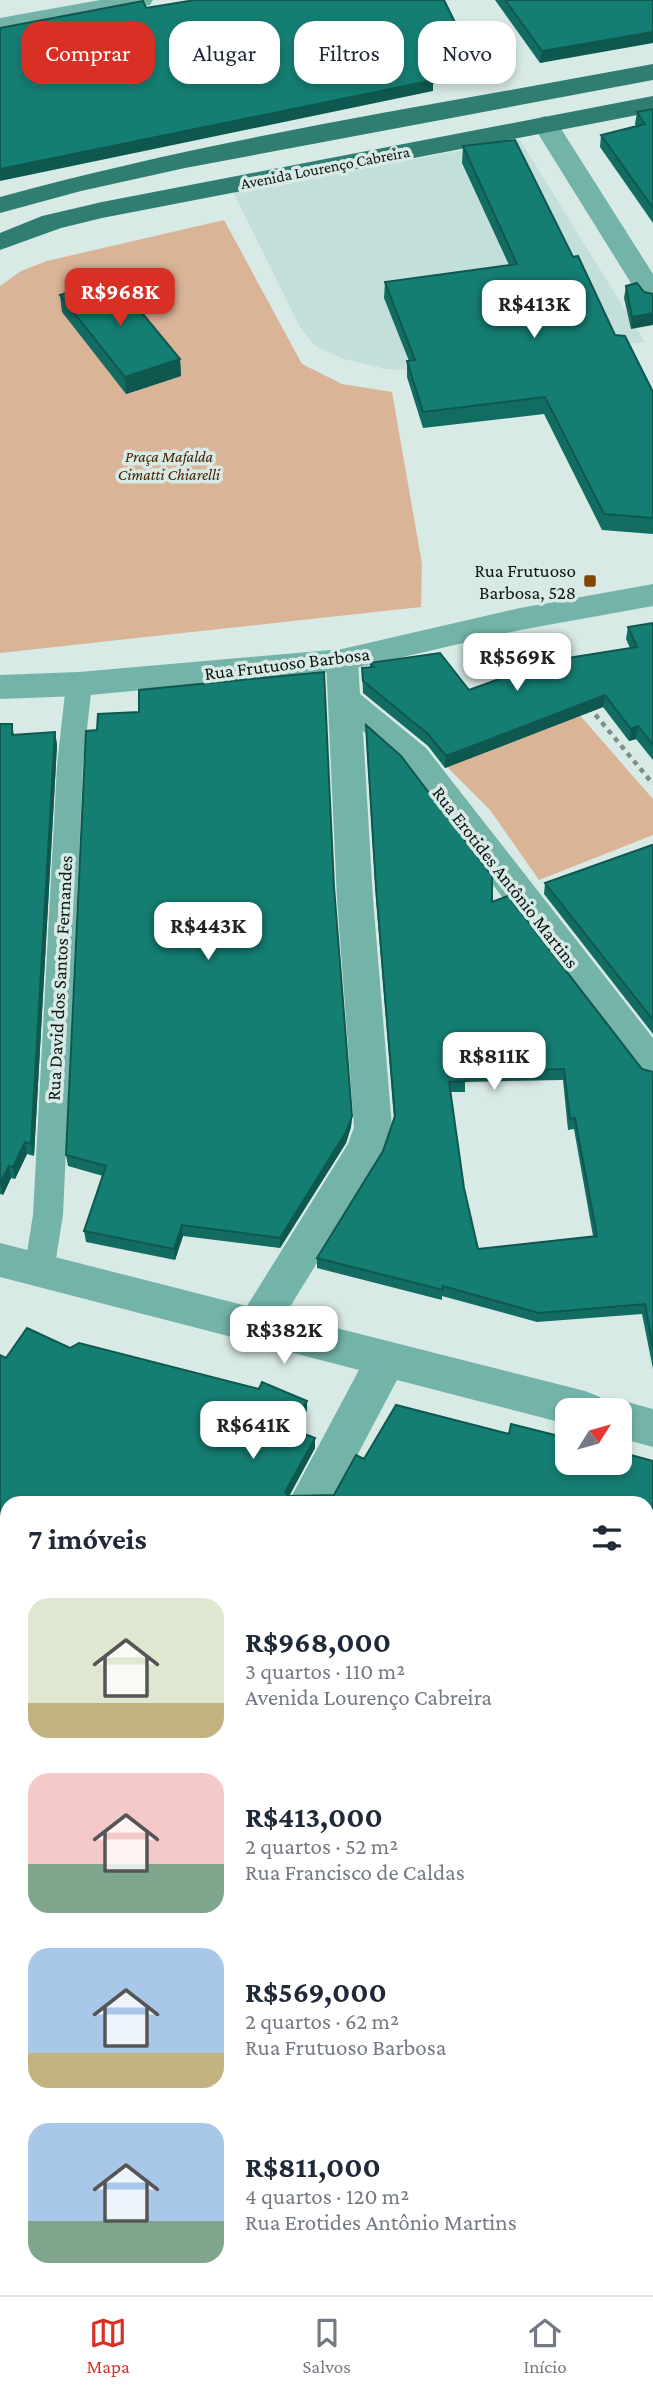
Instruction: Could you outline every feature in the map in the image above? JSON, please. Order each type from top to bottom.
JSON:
[{"type":"main road","name":"Avenida Lourenço Cabreira","points":[[0,205],[76,184],[185,160],[653,72]]},
{"type":"main road","name":"Avenida Lourenço Cabreira","points":[[0,242],[52,222],[102,210],[653,103]]},
{"type":"street","points":[[0,25],[141,0]]},
{"type":"street","points":[[545,124],[645,265],[653,296]]},
{"type":"street","name":"Rua Frutuoso Barbosa","points":[[0,687],[79,684],[342,660],[520,619],[653,595]]},
{"type":"street","points":[[256,1327],[366,1149],[373,1127],[355,900],[342,660]]},
{"type":"street","name":"Rua Erotides Antônio Martins","points":[[346,700],[400,741],[414,757],[653,1066]]},
{"type":"street","points":[[0,1260],[555,1402]]},
{"type":"street","points":[[313,1496],[387,1359]]},
{"type":"street","points":[[632,1422],[653,1428]]},
{"type":"lane","name":"Rua David dos Santos Fernandes","points":[[39,1271],[48,1215],[70,765],[79,684]]},
{"type":"path","points":[[586,703],[653,784]]},
{"type":"shaded area","points":[[520,140],[645,342],[420,371],[386,369],[344,359],[315,346],[301,329],[233,192]]},
{"type":"green space","name":"Praça Mafalda Cimatti Chiarelli","points":[[224,220],[302,364],[342,384],[392,392],[422,564],[421,607],[0,653],[0,286],[21,271],[47,261]]},
{"type":"green space","points":[[577,712],[653,799],[653,835],[539,880],[490,810],[442,762]]},
{"type":"building","points":[[195,0],[444,0],[454,21],[418,21],[418,83],[0,169],[0,28],[21,24],[21,84],[155,84],[155,21],[37,21],[143,1],[146,8]]},
{"type":"building","points":[[505,0],[653,0],[653,32],[542,51]]},
{"type":"building","points":[[653,109],[653,208],[601,135],[645,124],[637,112]]},
{"type":"building","points":[[515,140],[573,257],[578,256],[615,335],[625,336],[653,392],[653,518],[604,514],[545,397],[423,412],[407,361],[415,360],[385,282],[517,264],[463,146]]},
{"type":"building","points":[[114,279],[180,359],[125,377],[60,295]]},
{"type":"building","points":[[637,283],[644,292],[653,294],[653,313],[632,317],[626,286]]},
{"type":"building","points":[[653,623],[653,745],[638,726],[631,729],[605,695],[446,756],[428,734],[363,681],[362,668],[374,667],[370,663],[440,653],[469,690],[549,661],[637,647],[628,627]]},
{"type":"building","points":[[324,672],[334,887],[352,1116],[346,1132],[280,1238],[182,1225],[174,1249],[84,1231],[106,1166],[66,1155],[86,731],[97,730],[98,714],[139,712],[139,690]]},
{"type":"building","points":[[0,724],[12,724],[12,735],[55,732],[31,1144],[25,1142],[13,1167],[9,1166],[0,1183]]},
{"type":"building","points":[[366,725],[401,756],[492,876],[492,902],[508,896],[642,1069],[653,1072],[653,1348],[645,1304],[539,1313],[443,1286],[443,1290],[317,1258],[383,1151],[395,1116]],"holes":[[[564,1069],[570,1119],[575,1118],[597,1236],[478,1249],[464,1188],[449,1082],[466,1081],[464,1072]]]},
{"type":"building","points":[[652,845],[653,847],[653,1020],[545,883]]},
{"type":"building","points":[[27,1328],[70,1348],[79,1343],[259,1389],[262,1382],[307,1401],[292,1429],[315,1438],[285,1492],[288,1496],[0,1496],[0,1355],[6,1358]]},
{"type":"building","points":[[396,1405],[509,1434],[511,1424],[555,1435],[555,1475],[632,1475],[632,1455],[653,1461],[653,1496],[288,1496],[334,1495],[356,1455],[364,1459]]},
{"type":"place","name":"Rua Frutuoso Barbosa, 528","points":[[590,581]]}]
